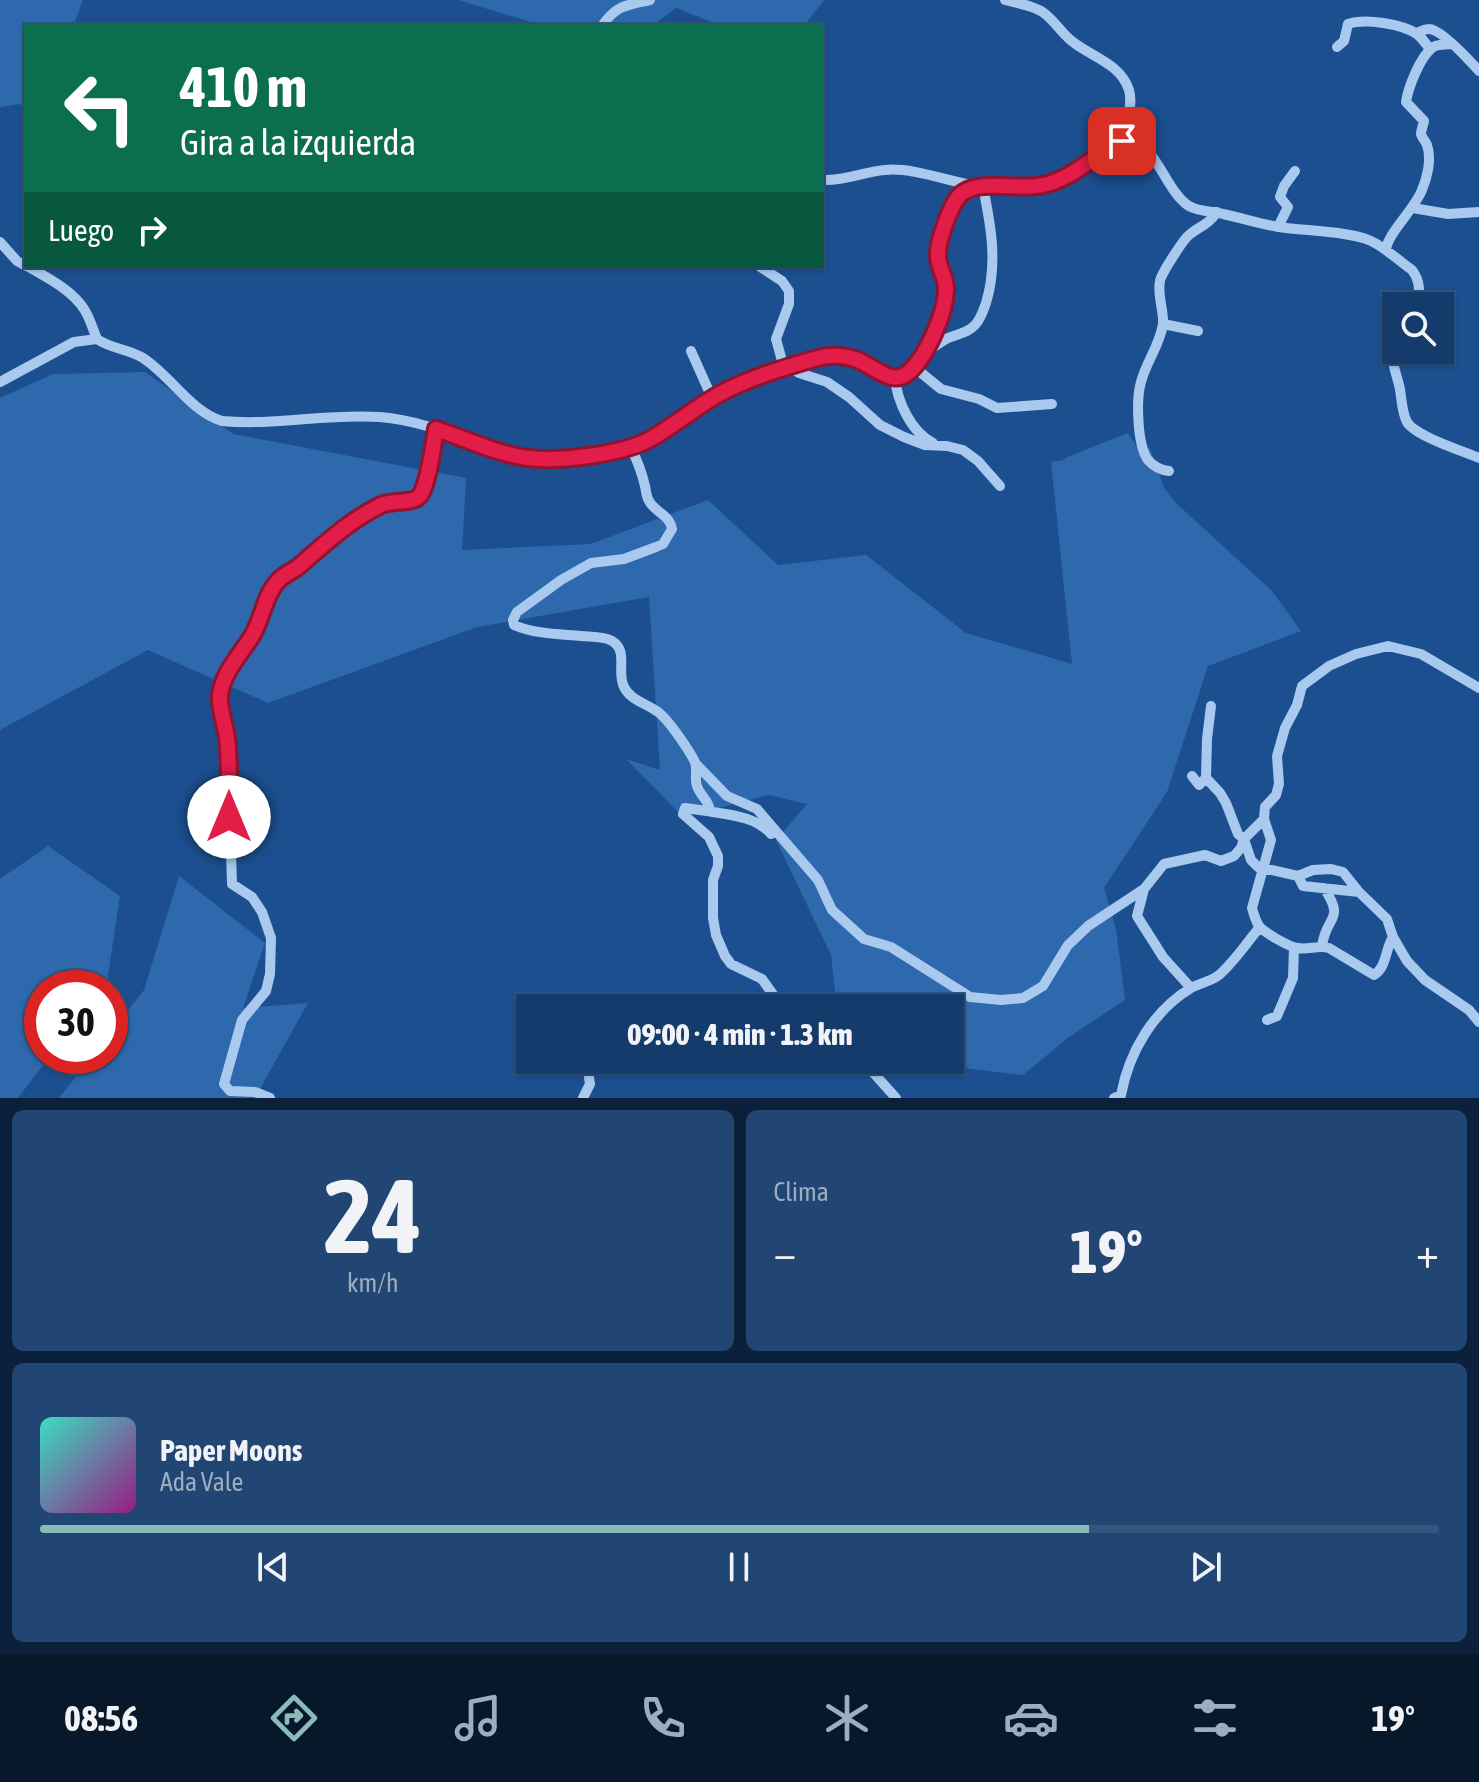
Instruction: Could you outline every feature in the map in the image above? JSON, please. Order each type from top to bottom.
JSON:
[{"type":"street","points":[[603,24],[620,7],[650,0]]},
{"type":"street","points":[[1005,0],[1043,13],[1072,42],[1106,62],[1125,79],[1131,95],[1127,140]]},
{"type":"street","points":[[1337,47],[1344,41],[1348,24],[1377,22],[1416,33],[1430,49]]},
{"type":"street","points":[[1416,33],[1433,30],[1461,51],[1479,71]]},
{"type":"street","points":[[1386,250],[1390,236],[1413,208],[1427,174],[1428,149],[1421,134],[1424,121],[1408,104],[1407,98],[1413,76],[1430,49],[1451,44]]},
{"type":"street","points":[[29,268],[75,298],[84,308],[97,339],[105,345],[130,351],[143,358],[216,419],[279,422],[371,417],[409,421],[530,459],[566,458],[631,448],[652,438],[712,398],[746,382],[819,358],[843,356],[886,376],[895,378],[906,375],[922,355],[937,325],[946,293],[938,257],[939,244],[956,200],[963,193],[978,188],[1048,184],[1127,140],[1150,152],[1169,186],[1193,208],[1278,227],[1373,242],[1416,276],[1418,292]]},
{"type":"street","points":[[824,180],[854,178],[887,169],[904,170],[978,188]]},
{"type":"street","points":[[1278,227],[1288,207],[1280,197],[1295,171]]},
{"type":"street","points":[[922,355],[944,340],[970,330],[981,316],[992,278],[993,249],[978,188]]},
{"type":"street","points":[[1413,208],[1448,214],[1479,212]]},
{"type":"street","points":[[1169,471],[1160,470],[1144,453],[1138,405],[1142,378],[1163,324],[1160,281],[1183,242],[1210,222],[1217,212]]},
{"type":"street","points":[[1373,242],[1390,236]]},
{"type":"street","points":[[0,242],[24,265]]},
{"type":"street","points":[[762,268],[782,281],[789,291],[789,304],[776,339],[786,368],[827,382],[880,425],[915,442],[967,452],[1000,486]]},
{"type":"street","points":[[1163,324],[1198,331]]},
{"type":"street","points":[[0,382],[74,342],[97,339]]},
{"type":"street","points":[[691,351],[712,398]]},
{"type":"street","points":[[1393,364],[1409,425],[1421,434],[1479,458]]},
{"type":"street","points":[[914,367],[941,389],[979,399],[997,408],[1052,404]]},
{"type":"street","points":[[895,378],[897,395],[911,421],[924,438],[942,447]]},
{"type":"street","points":[[270,1098],[255,1092],[230,1091],[224,1084],[242,1020],[266,991],[271,938],[262,912],[252,897],[232,884],[228,756],[220,694],[229,669],[261,620],[279,579],[346,525],[384,504],[413,501],[420,497],[436,429]]},
{"type":"street","points":[[631,448],[648,499],[671,522],[672,529],[663,544],[624,559],[591,563],[527,603],[517,612],[514,625],[609,639],[617,645],[622,660],[624,688],[640,704],[657,711],[668,722],[695,763],[727,796],[757,809],[818,880],[832,910],[864,939],[891,947],[970,997],[1001,1000],[1023,998],[1043,986],[1068,945],[1088,926],[1144,889],[1164,864],[1205,855],[1221,861],[1234,856],[1244,839],[1264,819]]},
{"type":"street","points":[[1393,937],[1381,971],[1374,975],[1329,948],[1294,948],[1260,927],[1252,908],[1271,840],[1264,819],[1265,807],[1276,795],[1279,784],[1277,756],[1285,728],[1297,705],[1302,686],[1329,666],[1356,654],[1388,646],[1421,654],[1479,688]]},
{"type":"street","points":[[1192,776],[1199,785],[1206,778],[1211,706]]},
{"type":"street","points":[[695,763],[696,785],[709,804],[707,811]]},
{"type":"street","points":[[1206,778],[1226,803],[1251,860],[1263,870],[1298,876],[1313,870],[1343,872],[1387,919],[1407,961],[1425,980],[1469,1010],[1479,1022]]},
{"type":"street","points":[[773,994],[762,979],[731,964],[720,945],[713,918],[713,880],[718,856],[709,837],[683,814],[685,808],[745,817],[764,826],[774,838],[788,844]]},
{"type":"street","points":[[1298,876],[1303,886],[1359,892]]},
{"type":"street","points":[[1322,946],[1324,933],[1335,915],[1335,908],[1324,888]]},
{"type":"street","points":[[1144,889],[1137,916],[1163,957],[1191,988]]},
{"type":"street","points":[[1114,1098],[1121,1095],[1125,1073],[1143,1035],[1159,1014],[1191,988],[1218,976],[1260,927]]},
{"type":"street","points":[[1267,1020],[1277,1016],[1293,978],[1294,948]]},
{"type":"street","points":[[583,1098],[590,1084],[588,1074]]},
{"type":"street","points":[[875,1074],[896,1098]]},
{"type":"shaded area","points":[[0,0],[83,0],[75,21],[77,24],[24,24],[24,109],[20,104],[0,107]]},
{"type":"shaded area","points":[[458,0],[824,0],[806,24],[717,24],[676,8],[655,24],[538,24]]},
{"type":"shaded area","points":[[145,372],[233,434],[466,478],[462,550],[591,544],[708,500],[778,565],[866,555],[966,633],[1072,664],[1051,462],[1065,460],[1128,433],[1139,450],[1150,448],[1164,488],[1176,503],[1272,591],[1301,631],[1208,666],[1167,792],[1104,888],[1116,929],[1125,1000],[1069,1037],[1023,1075],[964,1068],[964,994],[835,994],[831,955],[776,840],[807,804],[769,795],[683,817],[626,759],[660,770],[649,597],[477,627],[268,703],[148,650],[0,730],[0,398],[53,374]]},
{"type":"shaded area","points":[[48,846],[120,896],[109,970],[24,970],[24,1074],[36,1074],[18,1098],[0,1098],[0,879]]},
{"type":"shaded area","points":[[179,876],[265,943],[243,1008],[308,1003],[255,1098],[59,1098],[78,1074],[128,1074],[128,1010],[144,990]]},
{"type":"route","points":[[229,817],[228,756],[220,694],[229,669],[261,620],[279,579],[346,525],[384,504],[413,501],[420,497],[436,429],[521,457],[566,458],[637,446],[722,392],[767,373],[819,358],[843,356],[865,363],[886,376],[902,377],[909,373],[922,355],[942,311],[946,287],[939,263],[939,244],[959,196],[983,187],[1048,184],[1122,141]]}]
